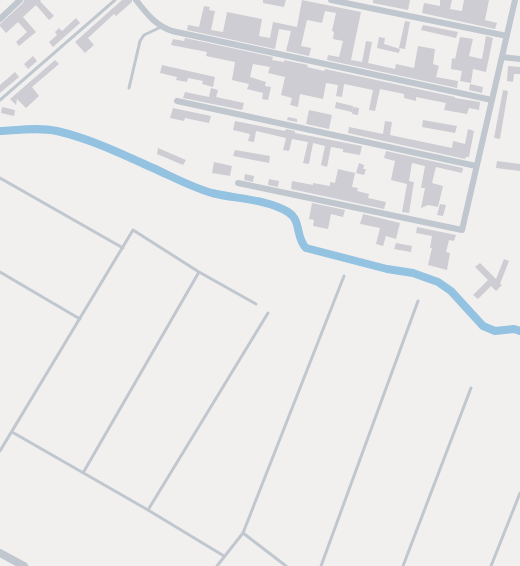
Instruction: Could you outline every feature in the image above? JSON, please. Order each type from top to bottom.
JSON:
[{"type":"street","points":[[0,19],[20,0]]},
{"type":"street","points":[[136,0],[152,20],[161,27],[172,31],[492,100]]},
{"type":"street","points":[[332,0],[507,36]]},
{"type":"street","points":[[238,183],[462,230],[515,0]]},
{"type":"street","points":[[502,57],[520,59]]},
{"type":"street","points":[[177,101],[476,166]]},
{"type":"street","points":[[0,553],[24,566]]},
{"type":"lane","points":[[0,100],[115,0]]},
{"type":"lane","points":[[129,88],[140,41],[144,35],[161,27]]},
{"type":"lane","points":[[0,178],[123,248]]},
{"type":"lane","points":[[0,451],[134,230],[199,272],[256,304]]},
{"type":"lane","points":[[0,272],[80,319]]},
{"type":"lane","points":[[83,473],[199,272]]},
{"type":"lane","points":[[217,566],[242,533],[344,276]]},
{"type":"lane","points":[[321,566],[418,301]]},
{"type":"lane","points":[[148,510],[268,313]]},
{"type":"lane","points":[[403,566],[471,388]]},
{"type":"lane","points":[[12,432],[148,510],[224,556]]},
{"type":"lane","points":[[492,566],[520,493]]},
{"type":"lane","points":[[242,533],[286,566]]},
{"type":"building","points":[[24,0],[41,0],[40,1],[54,16],[49,20],[36,5],[23,17],[36,32],[19,46],[16,42],[27,32],[18,22],[6,33],[0,24],[23,3]]},
{"type":"building","points":[[122,0],[132,0],[132,2],[116,16],[114,14],[88,38],[94,45],[85,53],[75,42]]},
{"type":"building","points":[[263,0],[286,0],[284,7],[263,3]]},
{"type":"building","points":[[302,0],[361,12],[351,60],[362,62],[366,41],[372,42],[368,63],[395,69],[396,64],[414,68],[418,46],[435,49],[433,64],[439,66],[436,77],[458,81],[457,88],[327,60],[328,55],[339,57],[343,41],[333,39],[334,32],[332,31],[336,13],[325,11],[322,23],[307,20],[301,46],[311,48],[309,56],[286,51],[291,31],[279,29],[275,49],[187,30],[188,25],[199,27],[204,6],[210,7],[209,10],[215,11],[211,30],[223,32],[227,12],[262,19],[259,36],[270,38],[273,22],[297,27]]},
{"type":"building","points":[[373,0],[410,0],[408,10],[373,3]]},
{"type":"building","points":[[440,0],[452,0],[450,9],[462,11],[464,0],[489,0],[485,20],[497,23],[495,29],[422,13],[424,3],[440,6]]},
{"type":"building","points":[[76,18],[80,23],[53,47],[49,42],[57,35],[55,32],[59,28],[62,31]]},
{"type":"building","points":[[405,21],[410,22],[405,49],[399,48]]},
{"type":"building","points":[[423,25],[458,32],[456,38],[421,30]]},
{"type":"building","points":[[486,36],[493,38],[486,72],[473,69],[471,83],[460,81],[462,71],[451,69],[452,58],[455,59],[460,37],[473,39],[469,56],[482,59]]},
{"type":"building","points":[[379,37],[385,38],[384,44],[400,49],[399,53],[377,48]]},
{"type":"building","points":[[185,38],[273,57],[272,60],[284,62],[284,60],[308,65],[307,67],[324,71],[325,69],[455,98],[480,102],[479,110],[469,108],[467,114],[444,110],[446,103],[416,97],[416,101],[404,98],[404,94],[380,89],[375,111],[369,110],[373,90],[344,84],[342,97],[336,96],[338,85],[326,83],[323,99],[300,94],[298,107],[290,105],[292,98],[281,95],[285,77],[268,73],[270,67],[253,64],[250,77],[266,82],[265,86],[271,87],[268,100],[262,99],[263,93],[247,89],[249,84],[232,80],[235,62],[206,56],[207,52],[171,45],[173,39],[184,41]]},
{"type":"building","points":[[33,56],[37,61],[28,69],[24,64]]},
{"type":"building","points":[[55,60],[59,64],[32,87],[39,96],[26,108],[17,99],[16,105],[10,99]]},
{"type":"building","points":[[162,65],[215,77],[213,87],[202,84],[203,81],[188,78],[187,82],[176,80],[177,77],[160,73]]},
{"type":"building","points":[[508,66],[520,67],[520,74],[514,74],[513,82],[507,81]]},
{"type":"building","points":[[15,72],[19,77],[0,93],[0,85]]},
{"type":"building","points":[[470,84],[483,87],[482,93],[469,90]]},
{"type":"building","points":[[211,88],[218,90],[216,97],[244,103],[242,110],[183,98],[185,92],[209,97]]},
{"type":"building","points":[[503,90],[508,91],[500,139],[494,138]]},
{"type":"building","points":[[336,102],[353,106],[352,112],[335,108]]},
{"type":"building","points":[[2,107],[15,110],[14,116],[1,113]]},
{"type":"building","points":[[353,107],[359,108],[358,115],[352,114]]},
{"type":"building","points":[[173,108],[211,116],[209,123],[185,118],[184,121],[170,118]]},
{"type":"building","points":[[309,110],[332,115],[329,129],[306,124]]},
{"type":"building","points":[[288,117],[297,119],[297,122],[287,120]]},
{"type":"building","points":[[423,120],[457,126],[455,133],[422,127]]},
{"type":"building","points":[[235,121],[285,131],[286,129],[295,131],[295,133],[362,146],[360,155],[343,152],[343,149],[331,147],[327,167],[321,165],[325,146],[313,143],[309,164],[303,163],[308,142],[292,139],[289,151],[283,150],[286,138],[256,131],[254,142],[248,141],[250,134],[233,130]]},
{"type":"building","points":[[385,121],[392,122],[390,135],[452,148],[453,141],[465,144],[468,129],[474,131],[469,157],[466,157],[465,159],[348,133],[349,127],[383,134]]},
{"type":"building","points":[[158,148],[186,160],[183,165],[157,154]]},
{"type":"building","points":[[235,150],[270,156],[269,163],[233,156]]},
{"type":"building","points":[[386,151],[463,168],[462,173],[436,167],[432,183],[443,186],[438,207],[428,205],[421,208],[425,188],[421,188],[425,166],[412,163],[409,181],[414,182],[409,213],[402,212],[407,184],[391,180],[395,161],[384,158]]},
{"type":"building","points":[[497,161],[520,164],[520,171],[496,168]]},
{"type":"building","points":[[214,162],[232,166],[230,176],[212,173]]},
{"type":"building","points":[[359,163],[364,165],[363,169],[366,169],[364,175],[356,173]]},
{"type":"building","points":[[338,169],[355,173],[352,187],[358,188],[357,191],[369,194],[368,198],[386,202],[384,209],[291,189],[292,181],[313,185],[313,183],[330,186],[330,182],[335,183]]},
{"type":"building","points":[[245,174],[254,176],[253,182],[244,180]]},
{"type":"building","points":[[269,179],[279,181],[278,187],[268,185]]},
{"type":"building","points":[[312,203],[345,210],[343,217],[331,214],[328,229],[313,226],[314,220],[309,219]]},
{"type":"building","points":[[440,204],[446,205],[443,216],[437,215]]},
{"type":"building","points":[[363,214],[400,223],[396,239],[386,236],[383,246],[376,244],[380,228],[360,224]]},
{"type":"building","points":[[417,227],[456,235],[454,241],[449,240],[446,252],[450,253],[447,270],[428,265],[432,248],[430,248],[432,236],[416,233]]},
{"type":"building","points":[[396,243],[412,246],[411,252],[394,249]]},
{"type":"building","points":[[504,259],[509,261],[500,284],[502,285],[496,291],[491,286],[478,299],[473,295],[488,280],[475,267],[480,263],[496,279]]},
{"type":"waterway","points":[[0,131],[43,129],[70,134],[130,157],[204,191],[271,204],[288,212],[292,216],[297,224],[301,239],[306,248],[387,269],[413,273],[438,282],[451,291],[483,326],[495,331],[514,329],[520,331]]}]
